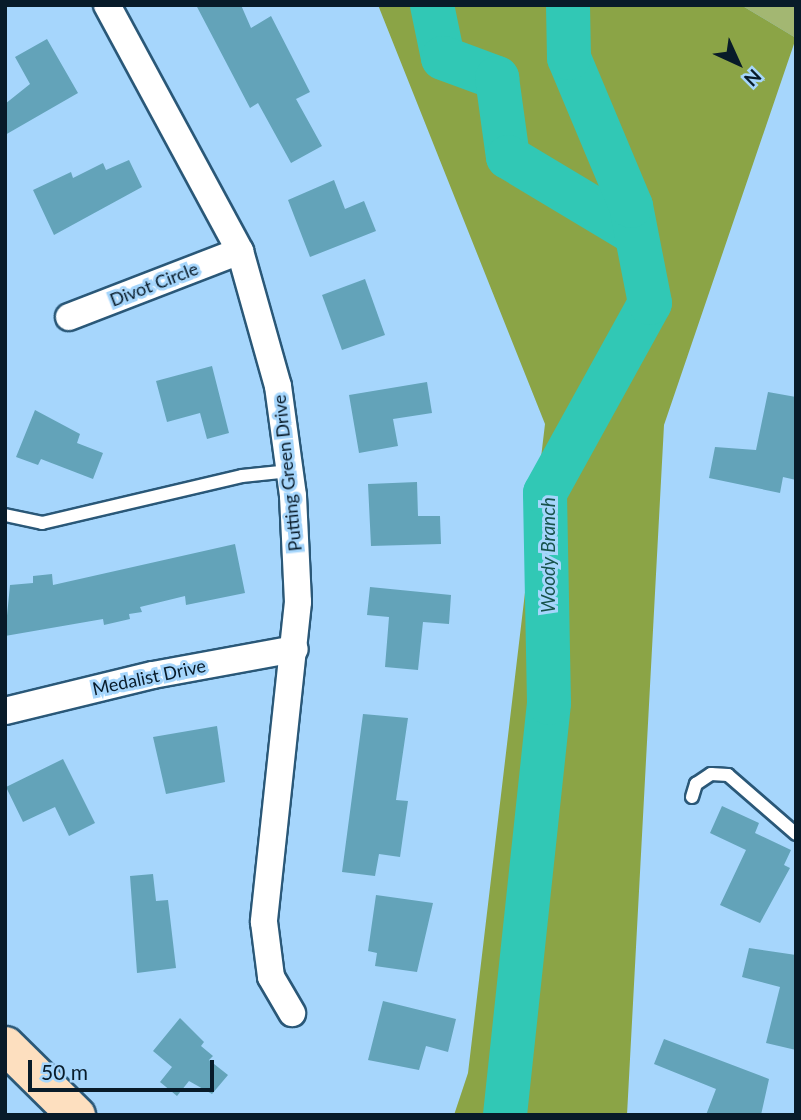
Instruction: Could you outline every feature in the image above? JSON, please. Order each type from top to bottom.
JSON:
[{"type":"main road","points":[[5,1045],[76,1115]]},
{"type":"street","name":"Putting Green Drive","points":[[107,5],[240,251],[268,339],[290,471],[295,649],[264,922],[271,977],[292,1013]]},
{"type":"street","name":"Divot Circle","points":[[69,317],[240,251]]},
{"type":"street","name":"Medalist Drive","points":[[5,711],[153,675],[295,649]]},
{"type":"lane","points":[[5,514],[42,523],[242,476],[290,471]]},
{"type":"lane","points":[[692,797],[696,784],[711,774],[728,775],[796,834]]},
{"type":"green space","points":[[378,5],[741,5],[796,38],[664,425],[627,1115],[454,1115],[468,1073],[545,424]]},
{"type":"green space","points":[[741,5],[796,5],[796,38]]},
{"type":"building","points":[[196,5],[241,5],[251,28],[271,16],[310,92],[296,99],[322,146],[291,163],[258,103],[250,108]]},
{"type":"building","points":[[47,39],[78,93],[5,135],[5,104],[30,84],[15,57]]},
{"type":"building","points":[[129,160],[142,187],[54,235],[33,190],[71,172],[73,178],[103,163],[106,170]]},
{"type":"building","points":[[334,180],[345,209],[364,201],[376,231],[310,257],[288,200]]},
{"type":"building","points":[[365,279],[385,335],[342,350],[322,295]]},
{"type":"building","points":[[212,366],[229,433],[207,439],[200,413],[167,422],[156,381]]},
{"type":"building","points":[[427,382],[432,413],[393,419],[398,446],[359,453],[349,395]]},
{"type":"building","points":[[768,392],[796,397],[796,480],[783,477],[780,493],[709,478],[715,447],[756,450]]},
{"type":"building","points":[[35,410],[80,434],[77,443],[103,453],[93,479],[41,459],[38,465],[16,457]]},
{"type":"building","points":[[417,482],[418,516],[440,516],[441,544],[371,546],[368,484]]},
{"type":"building","points":[[235,544],[245,593],[186,605],[185,596],[140,607],[142,612],[129,614],[130,619],[104,625],[103,619],[5,636],[10,585],[33,583],[33,576],[52,574],[53,585]]},
{"type":"building","points":[[370,587],[451,595],[449,624],[423,622],[418,670],[385,667],[389,617],[367,615]]},
{"type":"building","points":[[363,714],[408,718],[396,800],[408,801],[400,857],[379,854],[375,876],[342,872]]},
{"type":"building","points":[[217,726],[225,782],[166,794],[153,737]]},
{"type":"building","points":[[63,759],[95,823],[69,836],[55,807],[23,822],[6,787]]},
{"type":"building","points":[[722,806],[759,823],[755,833],[791,850],[784,865],[790,868],[760,923],[720,905],[746,850],[710,833]]},
{"type":"building","points":[[153,874],[156,901],[168,900],[176,968],[137,973],[130,876]]},
{"type":"building","points":[[376,895],[433,903],[417,972],[375,966],[377,953],[368,951]]},
{"type":"building","points":[[749,948],[796,955],[796,1050],[766,1043],[780,987],[742,977]]},
{"type":"building","points":[[383,1001],[456,1019],[448,1052],[426,1046],[419,1070],[368,1060]]},
{"type":"building","points":[[180,1018],[204,1042],[201,1046],[213,1056],[209,1060],[228,1075],[212,1094],[189,1081],[177,1096],[160,1082],[172,1067],[153,1051]]},
{"type":"building","points":[[664,1039],[769,1079],[761,1115],[706,1115],[716,1089],[654,1064]]},
{"type":"waterway","name":"Woody Branch","points":[[432,5],[443,58],[497,78],[508,157],[633,232]]},
{"type":"waterway","name":"Woody Branch","points":[[505,1115],[549,703],[545,493],[650,303],[631,206],[569,58],[568,5]]}]
